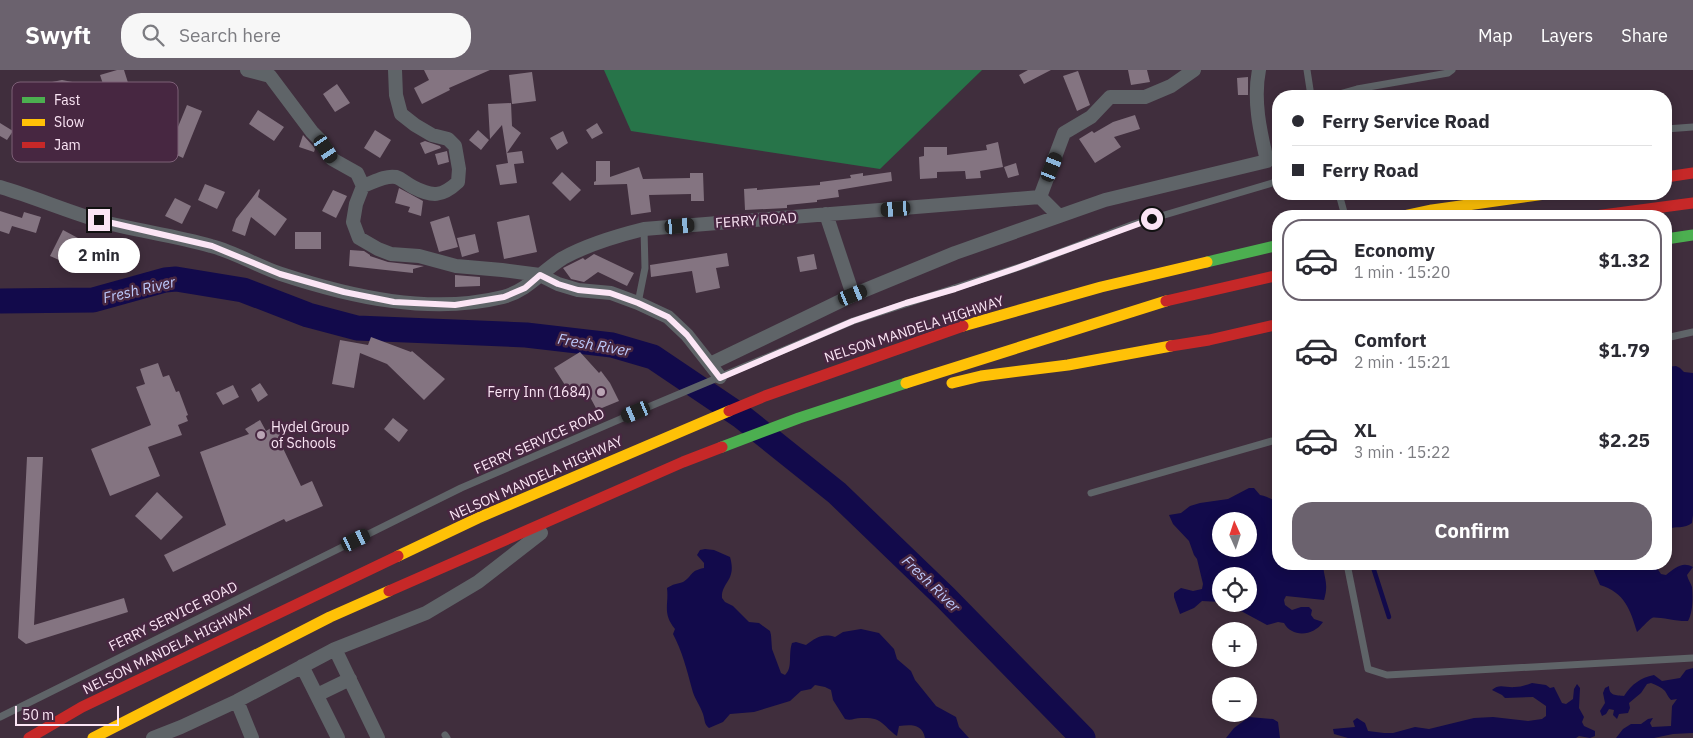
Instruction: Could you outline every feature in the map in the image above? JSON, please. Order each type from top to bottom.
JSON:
[{"type":"highway","points":[[1672,176],[1693,174]]},
{"type":"highway","points":[[1432,210],[1503,200]]},
{"type":"highway","points":[[1640,210],[1693,203]]},
{"type":"highway","points":[[1672,238],[1693,235]]},
{"type":"highway","name":"NELSON MANDELA HIGHWAY","points":[[29,738],[91,703],[478,518],[765,396],[967,326],[1101,287],[1272,247]]},
{"type":"highway","points":[[93,738],[330,616],[683,462],[835,406],[1173,299],[1272,277]]},
{"type":"highway","points":[[945,385],[981,376],[1068,365],[1150,349],[1210,340],[1272,326]]},
{"type":"highway","points":[[835,406],[926,389]]},
{"type":"street","points":[[247,70],[270,76],[320,140],[332,159],[357,173],[363,186],[356,204],[353,222],[359,238],[391,254],[419,256],[456,266],[540,275],[558,284],[578,290],[610,293],[638,303],[668,317],[687,335],[720,378]]},
{"type":"street","points":[[363,186],[385,177],[398,177],[413,187],[430,194],[443,194],[458,182],[459,169],[455,146],[448,139],[432,135],[415,125],[402,114],[396,95],[395,70]]},
{"type":"street","points":[[1058,216],[1040,198],[1064,134],[1091,117],[1110,97],[1145,97],[1171,86],[1194,70]]},
{"type":"street","points":[[710,364],[853,295],[955,252],[1105,200],[1267,161],[1259,129],[1256,86],[1259,70]]},
{"type":"street","name":"FERRY ROAD","points":[[0,187],[99,220],[212,246],[280,274],[344,292],[394,302],[455,305],[504,297],[525,288],[562,259],[598,241],[644,229],[1040,198]]},
{"type":"street","points":[[826,214],[853,295]]},
{"type":"street","points":[[153,738],[238,701],[335,649],[426,613],[478,582],[565,514]]},
{"type":"street","points":[[335,649],[378,738]]},
{"type":"street","points":[[302,666],[338,738]]},
{"type":"street","points":[[317,695],[350,679]]},
{"type":"street","points":[[238,701],[252,738]]},
{"type":"lane","points":[[1307,70],[1309,90]]},
{"type":"lane","points":[[1351,90],[1448,73],[1452,70]]},
{"type":"lane","points":[[1672,129],[1693,127]]},
{"type":"lane","name":"FERRY SERVICE ROAD","points":[[0,717],[461,488],[853,321],[1024,266],[1134,224],[1272,183]]},
{"type":"lane","points":[[638,303],[645,268],[644,229]]},
{"type":"lane","points":[[1672,337],[1693,332]]},
{"type":"lane","points":[[1091,493],[1272,441]]},
{"type":"lane","points":[[1348,570],[1368,669],[1387,675],[1693,658]]},
{"type":"green space","points":[[604,70],[982,70],[880,169],[631,131]]},
{"type":"shaded area","points":[[1672,366],[1676,366],[1684,372],[1693,373],[1693,515],[1692,523],[1689,525],[1672,528]]},
{"type":"shaded area","points":[[1249,488],[1254,488],[1260,495],[1272,499],[1272,570],[1324,570],[1326,585],[1324,600],[1286,596],[1284,600],[1285,605],[1292,610],[1309,607],[1312,610],[1311,615],[1314,619],[1323,622],[1319,627],[1309,632],[1297,633],[1288,628],[1284,623],[1278,622],[1267,625],[1243,612],[1257,612],[1257,567],[1212,567],[1212,602],[1202,601],[1194,608],[1180,614],[1174,593],[1181,588],[1193,591],[1202,589],[1203,584],[1197,559],[1189,541],[1173,524],[1169,515],[1181,513],[1190,506],[1228,499]]},
{"type":"shaded area","points":[[700,550],[714,550],[730,557],[732,571],[722,593],[722,598],[749,622],[759,623],[770,631],[772,649],[781,673],[785,675],[789,669],[792,643],[796,642],[806,645],[819,637],[835,637],[843,632],[861,629],[879,633],[894,649],[897,659],[911,671],[915,680],[936,706],[956,717],[959,727],[969,738],[925,738],[918,727],[911,725],[899,726],[897,736],[878,720],[868,718],[845,719],[833,700],[831,690],[815,685],[811,689],[801,691],[790,701],[754,712],[730,714],[723,722],[709,728],[705,723],[702,711],[693,692],[682,654],[673,634],[675,629],[667,613],[667,588],[683,582],[693,572],[704,568],[704,563],[697,555]]},
{"type":"shaded area","points":[[1682,565],[1693,567],[1687,575],[1692,587],[1692,609],[1688,621],[1652,618],[1637,632],[1629,609],[1621,597],[1600,585],[1594,571],[1658,570],[1661,574],[1666,575]]},
{"type":"shaded area","points":[[1693,668],[1693,733],[1673,734],[1654,738],[1616,738],[1623,729],[1631,724],[1641,724],[1648,719],[1653,718],[1650,723],[1652,727],[1671,726],[1672,706],[1677,699],[1671,700],[1662,688],[1651,683],[1647,684],[1641,693],[1629,703],[1628,713],[1619,714],[1617,719],[1613,715],[1614,710],[1609,709],[1602,716],[1600,711],[1605,703],[1603,693],[1605,688],[1609,686],[1610,692],[1624,696],[1640,680],[1654,675],[1662,681],[1680,678],[1686,670]]},
{"type":"shaded area","points":[[1532,683],[1546,685],[1550,688],[1554,687],[1562,703],[1566,704],[1573,699],[1574,689],[1577,684],[1580,688],[1579,708],[1584,717],[1582,722],[1584,726],[1595,731],[1595,736],[1590,738],[1579,736],[1576,738],[1348,738],[1334,734],[1333,729],[1355,727],[1353,721],[1357,718],[1365,723],[1368,731],[1384,733],[1393,733],[1415,727],[1429,729],[1474,718],[1493,717],[1528,721],[1542,719],[1546,716],[1546,706],[1533,697],[1505,698],[1492,690],[1500,686],[1517,687]]},
{"type":"shaded area","points":[[1257,718],[1273,719],[1278,722],[1280,738],[1226,738],[1242,722],[1257,722]]},
{"type":"building","points":[[124,70],[128,82],[102,82],[100,75]]},
{"type":"building","points":[[424,70],[490,70],[449,88],[450,90],[422,104],[414,88],[429,80]]},
{"type":"building","points":[[1028,70],[1051,70],[1024,84],[1019,75]]},
{"type":"building","points":[[1128,70],[1147,70],[1150,82],[1131,85]]},
{"type":"building","points":[[1078,71],[1090,105],[1077,111],[1063,76]]},
{"type":"building","points":[[532,72],[536,101],[512,104],[509,75]]},
{"type":"building","points":[[1248,77],[1248,95],[1238,95],[1237,78]]},
{"type":"building","points":[[62,80],[72,82],[52,82]]},
{"type":"building","points":[[337,84],[350,103],[335,112],[323,94]]},
{"type":"building","points":[[511,103],[512,126],[521,133],[507,153],[522,151],[524,163],[514,164],[517,183],[500,185],[496,165],[508,163],[502,125],[490,139],[488,104]]},
{"type":"building","points":[[187,105],[202,111],[183,158],[178,156],[178,127]]},
{"type":"building","points":[[258,110],[284,127],[274,141],[249,124]]},
{"type":"building","points":[[1135,115],[1140,129],[1114,137],[1121,147],[1095,163],[1079,139],[1113,122]]},
{"type":"building","points":[[0,123],[12,130],[7,140],[0,136]]},
{"type":"building","points":[[597,123],[603,133],[592,139],[586,130]]},
{"type":"building","points":[[375,130],[391,140],[380,158],[364,148]]},
{"type":"building","points":[[478,130],[489,140],[481,150],[469,140]]},
{"type":"building","points":[[563,131],[568,143],[557,150],[550,138]]},
{"type":"building","points":[[303,135],[315,149],[314,152],[299,147]]},
{"type":"building","points":[[425,141],[441,148],[425,154],[420,143]]},
{"type":"building","points":[[998,142],[1003,167],[980,171],[981,178],[966,179],[965,171],[937,172],[937,178],[920,179],[919,157],[924,156],[924,147],[947,147],[947,155],[987,150],[986,145]]},
{"type":"building","points":[[447,151],[449,162],[438,165],[435,154]]},
{"type":"building","points":[[596,161],[610,161],[610,177],[639,167],[643,179],[690,178],[690,173],[703,173],[704,201],[691,201],[691,194],[649,195],[651,212],[631,215],[627,184],[594,185],[596,181]]},
{"type":"building","points":[[1016,163],[1019,175],[1008,178],[1004,167]]},
{"type":"building","points":[[562,172],[581,190],[570,201],[552,183]]},
{"type":"building","points":[[891,172],[892,181],[838,190],[839,197],[817,200],[817,202],[787,205],[787,208],[745,210],[744,189],[757,188],[757,190],[820,185],[820,182],[851,178],[850,175],[863,173],[863,176]]},
{"type":"building","points":[[205,184],[225,192],[217,209],[198,200]]},
{"type":"building","points":[[399,188],[423,201],[421,216],[408,212],[410,207],[395,203]]},
{"type":"building","points":[[259,189],[258,197],[287,219],[275,236],[251,217],[245,236],[232,231],[236,219]]},
{"type":"building","points":[[333,190],[347,196],[336,218],[322,211]]},
{"type":"building","points":[[175,198],[191,206],[182,224],[165,216]]},
{"type":"building","points":[[0,211],[22,218],[24,212],[41,217],[36,233],[12,226],[9,234],[0,231]]},
{"type":"building","points":[[529,215],[537,252],[504,259],[497,222]]},
{"type":"building","points":[[449,216],[458,247],[439,252],[430,222]]},
{"type":"building","points":[[63,230],[78,238],[66,263],[50,256]]},
{"type":"building","points":[[295,232],[321,232],[321,249],[295,249]]},
{"type":"building","points":[[475,234],[479,252],[462,257],[457,238]]},
{"type":"building","points":[[350,250],[364,251],[370,256],[388,262],[424,266],[413,269],[413,273],[349,266]]},
{"type":"building","points":[[727,253],[729,266],[716,268],[720,288],[696,293],[692,271],[651,277],[650,265]]},
{"type":"building","points":[[594,254],[634,273],[627,286],[598,272],[584,282],[571,279],[563,268],[583,258],[585,260]]},
{"type":"building","points":[[814,254],[817,269],[800,272],[797,257]]},
{"type":"building","points":[[455,275],[480,277],[480,286],[455,287]]},
{"type":"building","points":[[371,337],[412,351],[445,379],[424,400],[387,364],[360,353],[354,388],[332,384],[340,340],[368,345]]},
{"type":"building","points":[[580,352],[599,373],[601,371],[610,383],[619,401],[597,410],[583,384],[574,399],[554,368]]},
{"type":"building","points":[[158,363],[163,377],[169,375],[176,392],[179,391],[188,415],[186,416],[188,421],[178,425],[182,435],[148,447],[160,476],[110,496],[91,449],[151,425],[136,387],[145,384],[140,369]]},
{"type":"building","points":[[260,383],[268,395],[258,402],[251,389]]},
{"type":"building","points":[[233,385],[239,397],[223,405],[216,393]]},
{"type":"building","points":[[393,418],[408,430],[399,442],[384,429]]},
{"type":"building","points":[[260,420],[266,431],[276,425],[285,442],[281,444],[301,486],[312,481],[323,506],[286,522],[284,519],[173,572],[164,555],[226,525],[200,452],[249,434],[245,429]]},
{"type":"building","points":[[27,457],[43,457],[34,625],[124,598],[128,612],[26,644],[18,638]]},
{"type":"building","points":[[157,492],[183,517],[161,540],[135,516]]},
{"type":"waterway","name":"Fresh River","points":[[0,301],[93,300],[165,280],[176,279],[243,290],[308,315],[357,328],[526,335],[612,345],[653,357],[742,417],[837,493],[945,597],[1083,738]]},
{"type":"waterway","points":[[1374,570],[1389,617]]},
{"type":"traffic: fast","points":[[1672,238],[1693,235]]},
{"type":"traffic: fast","points":[[1207,262],[1272,247]]},
{"type":"traffic: fast","points":[[722,447],[799,418],[906,383]]},
{"type":"traffic: slow","points":[[1432,210],[1503,200]]},
{"type":"traffic: slow","points":[[963,326],[1101,287],[1207,262]]},
{"type":"traffic: slow","points":[[906,383],[1166,301]]},
{"type":"traffic: slow","points":[[952,383],[981,376],[1068,365],[1171,346]]},
{"type":"traffic: slow","points":[[398,556],[478,518],[729,411]]},
{"type":"traffic: slow","points":[[93,738],[330,617],[389,591]]},
{"type":"traffic: jam","points":[[1672,176],[1693,173]]},
{"type":"traffic: jam","points":[[1640,210],[1693,203]]},
{"type":"traffic: jam","points":[[1166,301],[1272,277]]},
{"type":"traffic: jam","points":[[729,411],[765,396],[963,326]]},
{"type":"traffic: jam","points":[[1171,346],[1209,340],[1272,326]]},
{"type":"traffic: jam","points":[[389,591],[683,462],[722,447]]},
{"type":"traffic: jam","points":[[29,738],[82,707],[398,556]]},
{"type":"place","name":"Ferry Inn (1684)","points":[[601,392]]},
{"type":"place","name":"Hydel Group of Schools","points":[[261,435]]},
{"type":"route","points":[[99,220],[212,246],[280,274],[344,292],[394,302],[455,305],[504,297],[525,288],[540,275],[558,284],[578,290],[610,293],[668,317],[687,335],[720,378],[853,321],[1017,268],[1152,219]]}]
